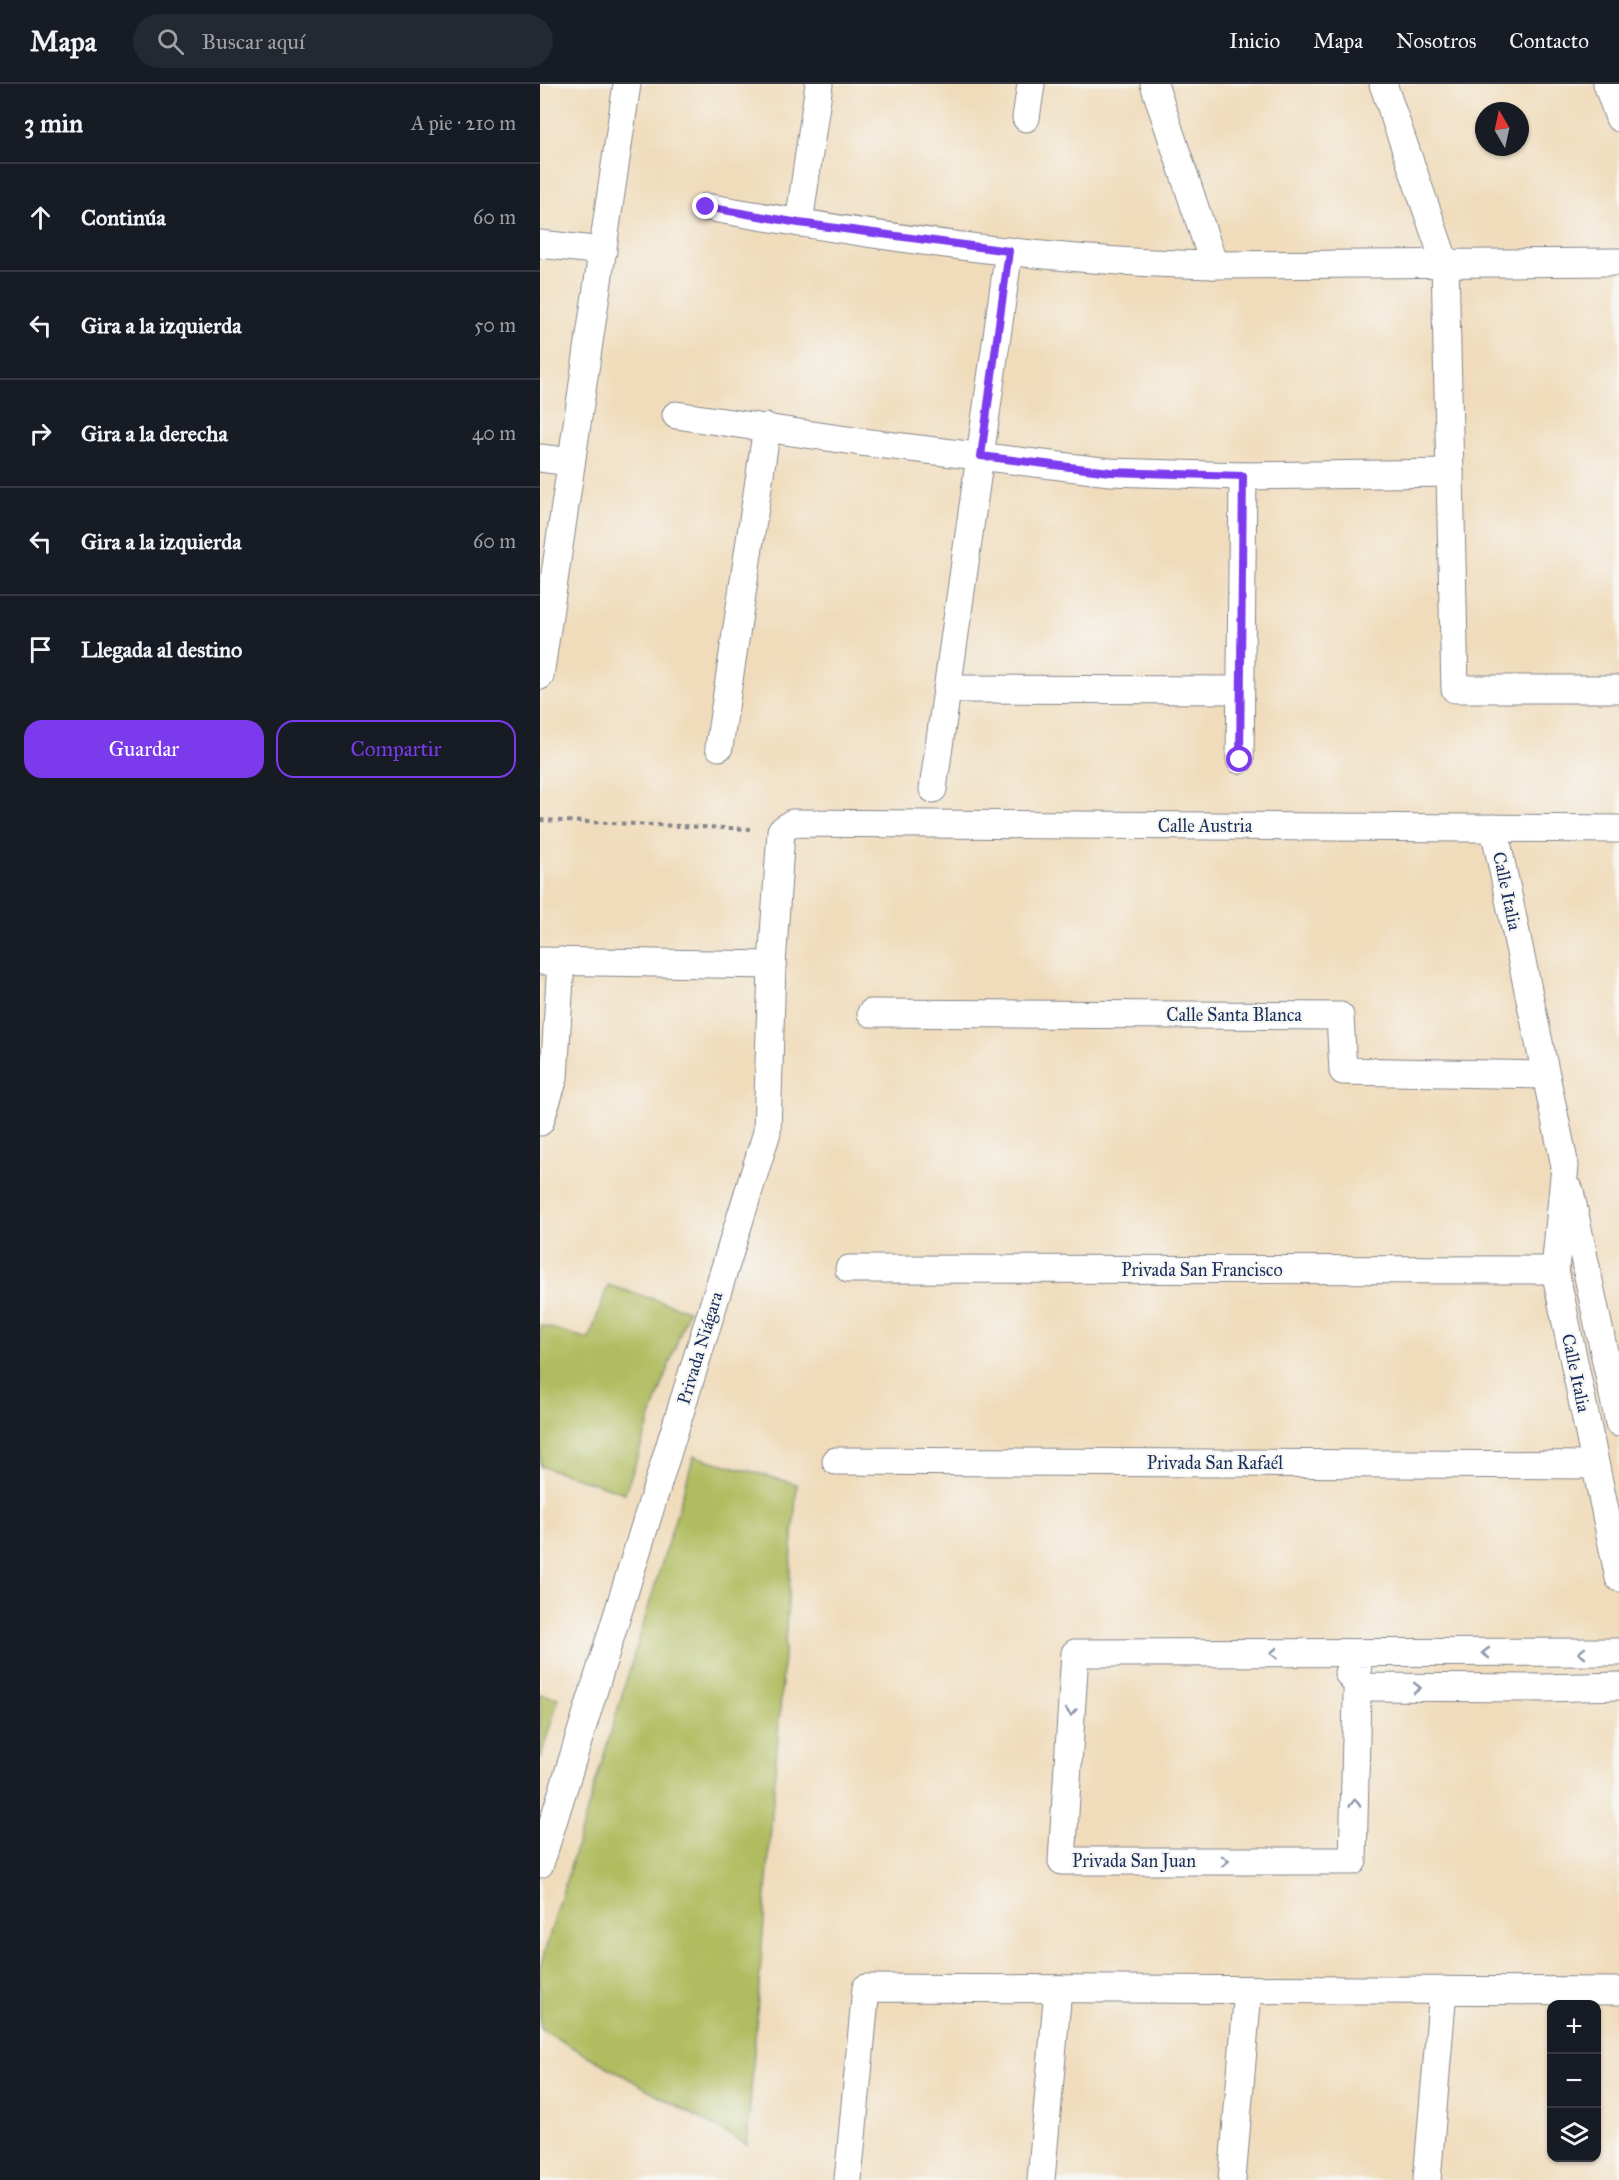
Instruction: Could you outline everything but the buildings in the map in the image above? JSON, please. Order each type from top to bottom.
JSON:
[{"type":"street","points":[[540,676],[544,620],[571,462],[627,84]]},
{"type":"street","points":[[799,223],[819,84]]},
{"type":"street","points":[[1026,118],[1031,84]]},
{"type":"street","points":[[1154,84],[1214,265]]},
{"type":"street","points":[[1383,84],[1444,263],[1455,689],[1619,689]]},
{"type":"street","points":[[1608,84],[1619,118]]},
{"type":"street","points":[[706,207],[799,223],[1009,251],[1147,264],[1619,262]]},
{"type":"street","points":[[540,243],[603,251]]},
{"type":"street","points":[[933,789],[1009,251]]},
{"type":"street","points":[[676,415],[861,442],[1110,472],[1243,476],[1450,473]]},
{"type":"street","points":[[719,747],[767,427]]},
{"type":"street","points":[[540,458],[571,462]]},
{"type":"street","points":[[1240,760],[1243,476]]},
{"type":"street","points":[[948,689],[1240,690]]},
{"type":"street","name":"Calle Austria","points":[[786,827],[1619,829]]},
{"type":"street","name":"Privada Niágara","points":[[540,1864],[767,1132],[772,965],[786,827]]},
{"type":"street","name":"Calle Italia","points":[[1494,828],[1619,1423]]},
{"type":"street","points":[[540,1122],[554,1078],[550,961],[772,965]]},
{"type":"street","name":"Calle Santa Blanca","points":[[871,1013],[1340,1016],[1343,1071],[1546,1075]]},
{"type":"street","name":"Calle Italia","points":[[1565,1166],[1555,1270],[1619,1578]]},
{"type":"street","name":"Privada San Francisco","points":[[849,1269],[1555,1270]]},
{"type":"street","name":"Privada San Rafaél","points":[[836,1461],[1595,1465]]},
{"type":"street","name":"Privada San Juan","points":[[1345,1653],[1359,1687],[1353,1861],[1062,1861],[1075,1653],[1619,1652]]},
{"type":"street","points":[[1359,1687],[1619,1686]]},
{"type":"street","points":[[848,2180],[866,1988],[1619,1991]]},
{"type":"street","points":[[1041,2180],[1058,1989]]},
{"type":"street","points":[[1232,2180],[1248,1990]]},
{"type":"street","points":[[1427,2180],[1443,1990]]},
{"type":"path","points":[[540,820],[786,827]]},
{"type":"green space","points":[[608,1285],[688,1310],[625,1493],[540,1466],[540,1325],[589,1339]]},
{"type":"green space","points":[[694,1456],[797,1484],[747,2145],[540,2029],[540,1967]]},
{"type":"green space","points":[[540,1694],[559,1698],[540,1759]]},
{"type":"route","points":[[706,207],[799,223],[1009,251],[981,456],[1110,472],[1243,476],[1240,760]]}]
